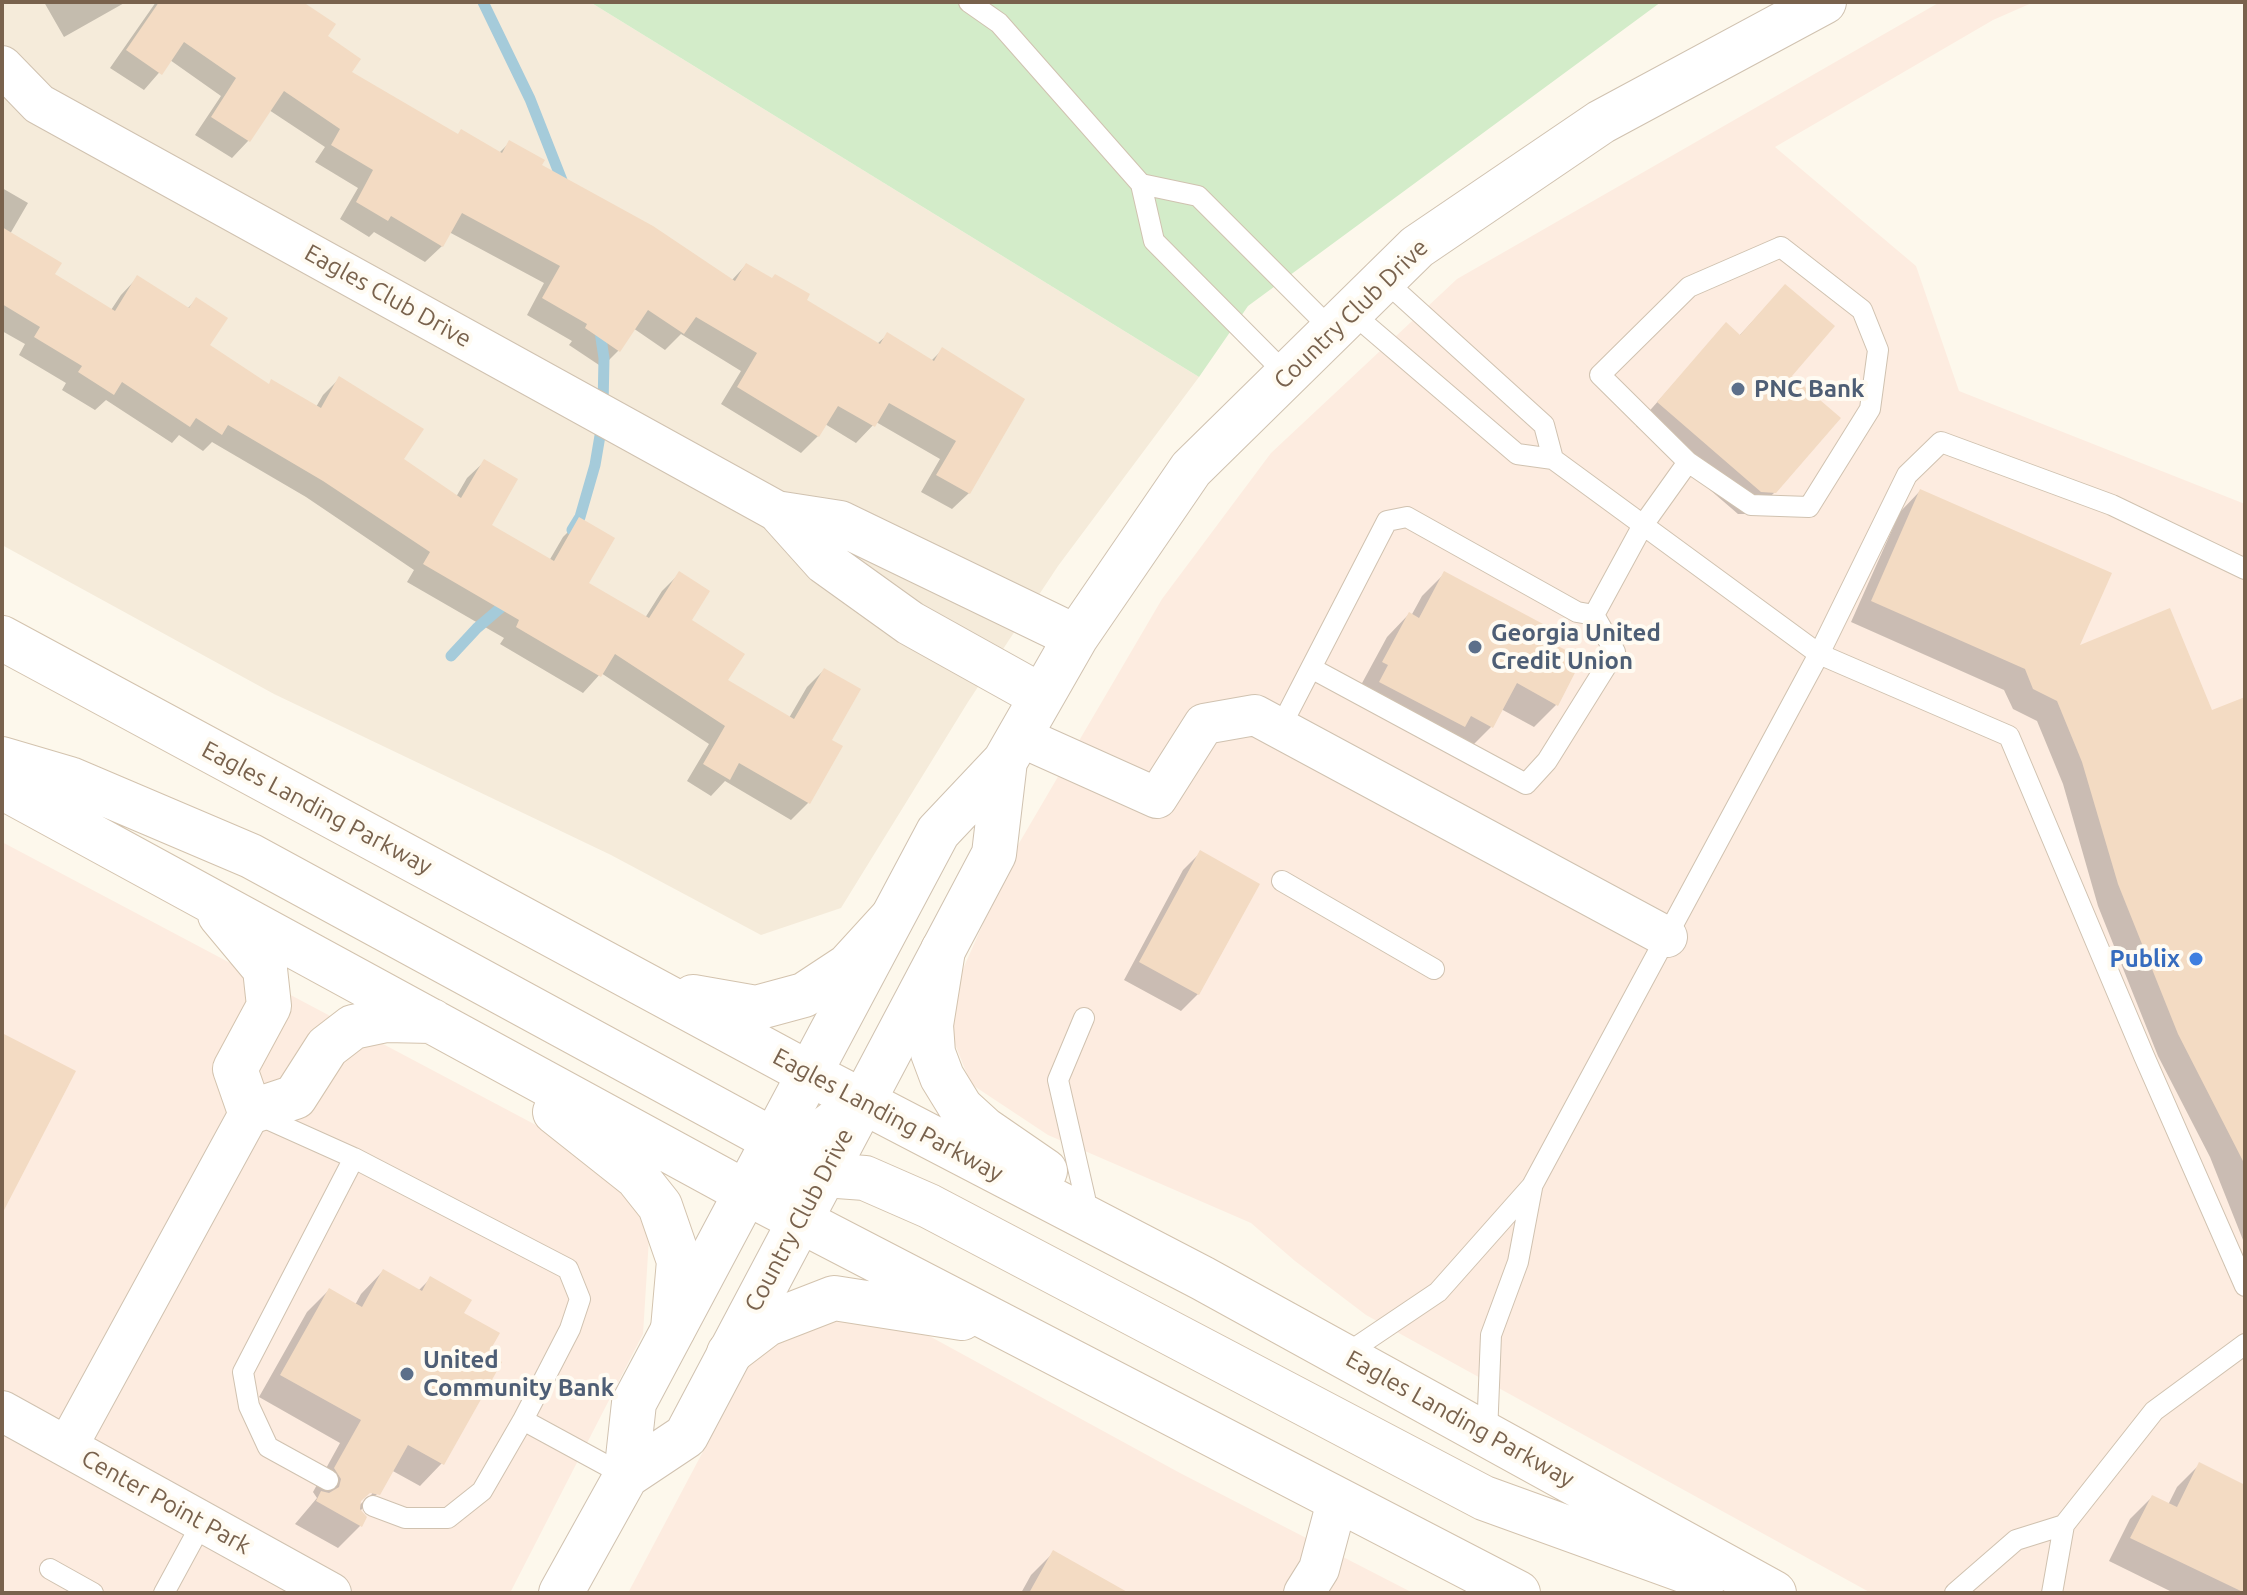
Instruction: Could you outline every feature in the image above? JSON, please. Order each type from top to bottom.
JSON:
[{"type":"main road","name":"Country Club Drive","points":[[561,1593],[626,1476],[634,1403],[938,832],[1012,749],[1076,637],[1191,469],[1417,247],[1601,122],[1824,2]]},
{"type":"main road","points":[[782,514],[840,523],[1076,637]]},
{"type":"main road","points":[[782,514],[825,562],[910,623],[1041,696]]},
{"type":"main road","name":"Eagles Landing Parkway","points":[[2,638],[808,1073],[1202,1278],[1774,1593]]},
{"type":"main road","name":"Country Club Drive","points":[[626,1476],[686,1436],[994,854],[1012,749]]},
{"type":"main road","points":[[2,759],[70,779],[251,856],[773,1140],[806,1144],[862,1101]]},
{"type":"main road","points":[[2,787],[745,1192],[1518,1593]]},
{"type":"main road","points":[[205,898],[265,969],[269,1006],[235,1069],[250,1112],[295,1097],[327,1047],[353,1027],[386,1020],[430,1020],[637,1177],[660,1206],[679,1261],[673,1329]]},
{"type":"main road","points":[[640,983],[707,1001],[756,1008],[804,995],[848,966],[890,920]]},
{"type":"main road","points":[[943,950],[931,1025],[933,1053],[942,1077],[961,1108],[984,1129],[1202,1278]]},
{"type":"main road","points":[[745,1192],[824,1175],[865,1178],[929,1206],[1484,1498],[1746,1593]]},
{"type":"main road","points":[[729,1353],[767,1324],[834,1298],[1002,1325]]},
{"type":"street","name":"Eagles Club Drive","points":[[2,66],[39,104],[782,514]]},
{"type":"street","points":[[1012,749],[1157,798],[1204,724],[1255,715],[1667,937]]},
{"type":"street","points":[[67,1447],[250,1112]]},
{"type":"street","name":"Center Point Park","points":[[2,1411],[331,1593]]},
{"type":"street","points":[[1304,1593],[1319,1569],[1338,1498]]},
{"type":"lane","points":[[969,2],[999,23],[1141,184],[1154,241],[1287,375]]},
{"type":"lane","points":[[1141,184],[1198,196],[1341,321],[1517,454],[1553,459],[1819,654],[2009,736],[2245,1286]]},
{"type":"lane","points":[[1781,247],[1862,310],[1878,350],[1870,409],[1809,507],[1751,505],[1688,462],[1600,375],[1689,287],[1781,247]]},
{"type":"lane","points":[[1384,280],[1544,425],[1553,459]]},
{"type":"lane","points":[[1343,1356],[1438,1292],[1532,1186],[1819,654],[1907,475],[1941,442],[2112,505],[2245,569]]},
{"type":"lane","points":[[1594,615],[1643,525],[1688,462]]},
{"type":"lane","points":[[1280,728],[1387,521],[1407,517],[1577,612],[1594,615]]},
{"type":"lane","points":[[1311,668],[1526,784],[1547,761],[1615,652],[1594,615]]},
{"type":"lane","points":[[1282,881],[1434,969]]},
{"type":"lane","points":[[1084,1018],[1058,1080],[1085,1198]]},
{"type":"lane","points":[[250,1112],[354,1158],[568,1269],[580,1299],[570,1329],[482,1491],[448,1518],[405,1518],[373,1506]]},
{"type":"lane","points":[[328,1480],[268,1447],[249,1406],[243,1372],[354,1158]]},
{"type":"lane","points":[[1487,1434],[1491,1335],[1518,1262],[1532,1186]]},
{"type":"lane","points":[[2052,1593],[2064,1525],[2154,1411],[2245,1344]]},
{"type":"lane","points":[[523,1420],[626,1476]]},
{"type":"lane","points":[[164,1593],[202,1523]]},
{"type":"lane","points":[[1955,1593],[2016,1540],[2064,1525]]},
{"type":"lane","points":[[50,1569],[93,1593]]},
{"type":"shaded area","points":[[2,2],[590,2],[1199,377],[1058,566],[968,702],[841,908],[761,935],[611,855],[274,694],[2,545]]},
{"type":"shaded area","points":[[1940,2],[2034,2],[1993,20],[1775,147],[1916,266],[1959,391],[2245,504],[2245,1593],[1871,1593],[1366,1315],[1251,1223],[1048,1135],[971,1084],[943,1014],[1018,845],[1162,599],[1271,453],[1457,279]]},
{"type":"shaded area","points":[[2,842],[600,1159],[650,1222],[643,1334],[510,1593],[2,1593]]},
{"type":"shaded area","points":[[867,1302],[1180,1473],[1413,1593],[628,1593],[760,1344]]},
{"type":"green space","points":[[590,2],[1661,2],[1248,306],[1199,377]]},
{"type":"building","points":[[159,2],[303,2],[336,24],[328,36],[361,59],[352,72],[458,134],[461,129],[502,153],[509,140],[545,160],[542,165],[653,226],[735,281],[746,263],[772,278],[775,274],[810,294],[807,300],[880,344],[887,332],[934,361],[942,347],[1025,399],[970,494],[936,475],[956,441],[889,403],[875,427],[838,406],[819,437],[737,387],[757,353],[696,317],[684,334],[648,310],[620,352],[585,328],[587,324],[542,298],[560,266],[462,213],[443,247],[391,216],[388,221],[356,202],[373,170],[331,145],[340,129],[284,91],[250,142],[211,117],[236,78],[184,42],[162,75],[126,50]]},
{"type":"building","points":[[2,227],[62,263],[55,274],[115,311],[137,275],[189,308],[196,297],[228,318],[210,345],[269,384],[271,379],[321,408],[339,376],[424,429],[404,459],[461,498],[484,459],[518,479],[492,525],[554,561],[579,517],[615,538],[589,583],[649,618],[679,571],[710,591],[692,620],[745,654],[728,680],[794,719],[824,668],[861,689],[832,740],[843,746],[810,804],[739,763],[730,780],[703,764],[725,726],[615,654],[601,677],[516,627],[519,620],[423,564],[430,552],[323,481],[228,425],[222,435],[196,418],[190,427],[122,382],[114,395],[78,372],[82,366],[34,337],[40,327],[2,304]]},
{"type":"building","name":"PNC Bank","points":[[1785,284],[1835,326],[1792,376],[1841,418],[1776,493],[1761,492],[1657,402],[1726,322],[1740,335]]},
{"type":"building","points":[[1920,489],[2112,573],[2080,645],[2170,608],[2212,710],[2245,697],[2245,1165],[2178,1034],[2118,884],[2082,762],[2057,701],[2033,689],[2025,669],[1871,601]]},
{"type":"building","name":"Georgia United Credit Union","points":[[1444,571],[1543,624],[1538,635],[1582,659],[1558,706],[1517,683],[1493,728],[1471,716],[1465,727],[1379,682],[1388,665],[1382,662],[1409,612],[1419,618]]},
{"type":"building","points":[[1200,850],[1260,884],[1199,995],[1139,962]]},
{"type":"building","points":[[2,1033],[76,1071],[2,1214]]},
{"type":"building","points":[[383,1269],[422,1291],[430,1276],[472,1300],[464,1313],[500,1333],[488,1354],[502,1362],[444,1465],[408,1445],[380,1495],[370,1493],[361,1501],[360,1509],[367,1517],[362,1527],[316,1501],[321,1491],[329,1493],[339,1487],[341,1479],[334,1468],[361,1420],[280,1375],[329,1288],[362,1307]]},
{"type":"building","points":[[2199,1462],[2245,1485],[2245,1593],[2130,1538],[2152,1495],[2177,1507]]},
{"type":"building","points":[[1053,1550],[1129,1593],[1029,1593]]},
{"type":"waterway","points":[[483,2],[530,99],[565,188]]},
{"type":"waterway","points":[[599,325],[604,358],[603,407]]},
{"type":"waterway","points":[[572,530],[580,517],[595,465],[602,424]]},
{"type":"waterway","points":[[451,656],[511,599]]},
{"type":"place","name":"PNC Bank","points":[[1738,389]]},
{"type":"place","name":"Georgia United Credit Union","points":[[1475,647]]},
{"type":"place","name":"Publix","points":[[2196,959]]},
{"type":"place","name":"United Community Bank","points":[[407,1374]]}]
